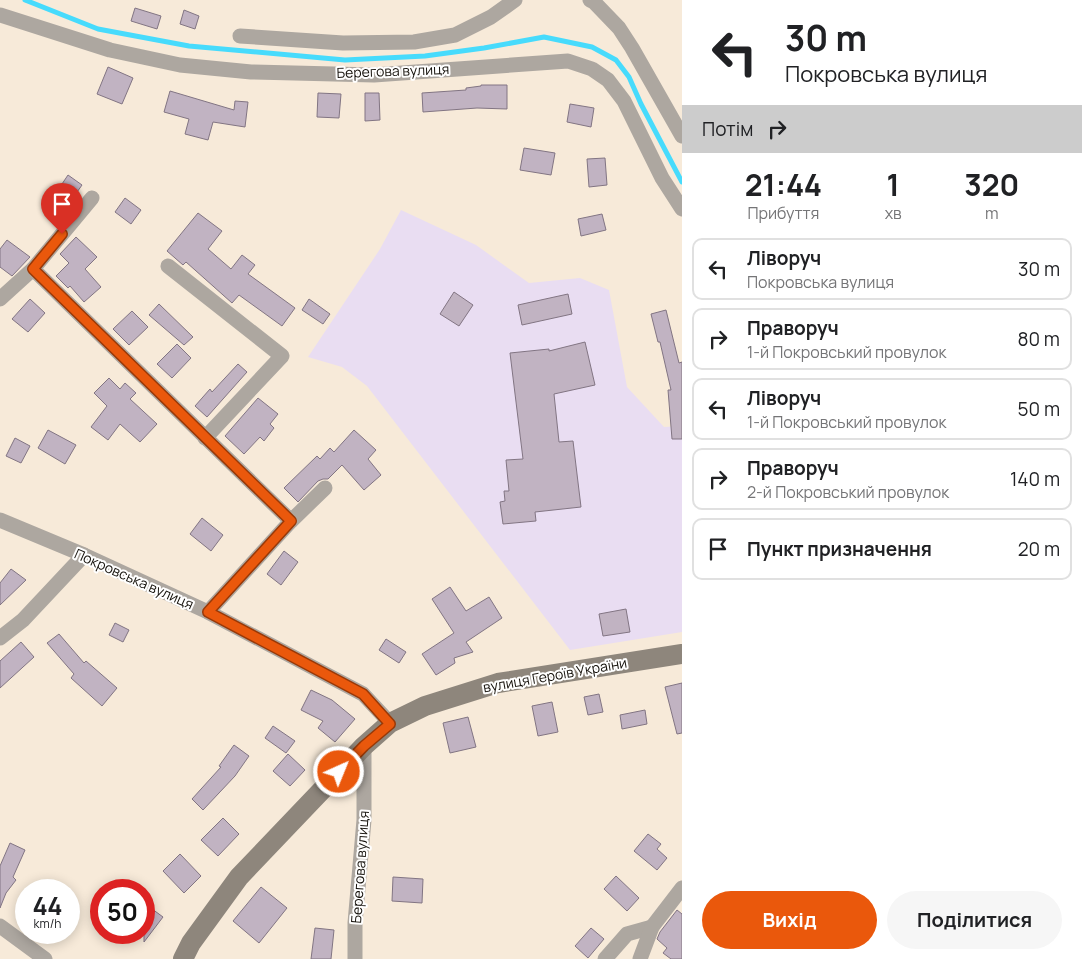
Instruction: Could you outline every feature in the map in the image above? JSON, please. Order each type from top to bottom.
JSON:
[{"type":"main road","name":"вулиця Героїв України","points":[[183,959],[191,943],[239,877],[364,746],[390,724],[425,706],[498,683],[682,654]]},
{"type":"street","name":"Берегова вулиця","points":[[240,36],[343,43],[414,42],[455,35],[491,17],[515,0]]},
{"type":"street","points":[[593,1],[619,28],[682,136]]},
{"type":"street","name":"Берегова вулиця","points":[[0,15],[110,50],[180,65],[251,72],[374,75],[568,61],[592,69],[608,80],[624,101],[662,178],[682,209]]},
{"type":"street","points":[[0,299],[33,269],[92,198]]},
{"type":"street","points":[[168,266],[282,356],[205,438]]},
{"type":"street","points":[[33,269],[291,521]]},
{"type":"street","points":[[208,612],[291,521],[325,488]]},
{"type":"street","name":"Покровська вулиця","points":[[0,520],[84,555],[208,612],[363,694],[390,724]]},
{"type":"street","points":[[0,638],[23,620],[84,555]]},
{"type":"street","name":"Берегова вулиця","points":[[355,959],[355,923],[364,820],[364,746]]},
{"type":"street","points":[[640,959],[652,927],[682,888]]},
{"type":"street","points":[[0,926],[45,959]]},
{"type":"street","points":[[604,959],[627,934],[652,927]]},
{"type":"shaded area","points":[[401,210],[476,245],[529,283],[580,278],[609,290],[627,387],[664,427],[682,426],[682,632],[570,650],[367,386],[342,367],[308,357],[380,249]]},
{"type":"building","points":[[135,8],[161,16],[157,29],[131,21]]},
{"type":"building","points":[[184,10],[199,16],[195,29],[180,24]]},
{"type":"building","points":[[108,67],[133,78],[122,104],[97,94]]},
{"type":"building","points":[[481,85],[507,85],[507,109],[477,108],[423,112],[422,93],[466,90],[466,88]]},
{"type":"building","points":[[170,91],[234,110],[235,101],[248,102],[245,127],[213,122],[208,140],[185,134],[189,119],[164,112]]},
{"type":"building","points":[[318,93],[341,94],[339,118],[317,117]]},
{"type":"building","points":[[365,93],[379,93],[380,120],[365,121]]},
{"type":"building","points":[[570,104],[594,108],[591,127],[567,122]]},
{"type":"building","points":[[524,148],[555,153],[551,175],[520,170]]},
{"type":"building","points":[[605,158],[607,185],[589,187],[587,159]]},
{"type":"building","points":[[68,175],[82,185],[68,205],[54,196]]},
{"type":"building","points":[[125,198],[141,210],[131,224],[115,212]]},
{"type":"building","points":[[198,213],[222,231],[208,249],[231,269],[242,255],[255,265],[248,274],[295,308],[282,326],[239,295],[232,303],[186,262],[183,265],[167,251]]},
{"type":"building","points":[[602,214],[606,230],[581,236],[578,219]]},
{"type":"building","points":[[76,237],[97,257],[85,269],[101,287],[84,302],[70,286],[68,288],[56,276],[69,263],[60,254]]},
{"type":"building","points":[[7,240],[30,257],[12,276],[0,267],[0,249]]},
{"type":"building","points":[[454,292],[473,305],[459,326],[440,314]]},
{"type":"building","points":[[568,294],[572,314],[522,325],[518,305]]},
{"type":"building","points":[[30,299],[45,313],[28,332],[12,319]]},
{"type":"building","points":[[309,299],[330,314],[323,324],[302,310]]},
{"type":"building","points":[[159,304],[193,337],[184,345],[149,315]]},
{"type":"building","points":[[666,310],[679,363],[682,362],[682,439],[672,439],[668,390],[671,390],[660,342],[658,342],[651,314]]},
{"type":"building","points":[[132,311],[148,327],[129,345],[113,329]]},
{"type":"building","points":[[585,342],[595,385],[554,394],[559,442],[573,441],[581,507],[535,512],[536,521],[503,524],[500,502],[505,501],[504,491],[509,491],[506,460],[523,459],[510,353],[549,349],[549,351]]},
{"type":"building","points":[[177,344],[191,358],[172,378],[157,364]]},
{"type":"building","points":[[238,364],[247,372],[207,417],[195,406],[210,389],[212,392]]},
{"type":"building","points":[[109,378],[120,389],[125,383],[136,393],[130,399],[157,424],[140,442],[120,424],[108,440],[91,427],[107,406],[94,393]]},
{"type":"building","points":[[258,398],[278,414],[270,424],[274,428],[264,441],[260,437],[244,454],[225,436]]},
{"type":"building","points":[[48,430],[76,445],[65,464],[38,448]]},
{"type":"building","points":[[354,430],[376,450],[368,459],[381,475],[364,490],[342,465],[328,479],[318,481],[298,502],[284,488],[317,456],[320,459],[330,448],[334,452]]},
{"type":"building","points":[[15,438],[30,446],[21,463],[6,456]]},
{"type":"building","points":[[202,518],[223,535],[211,551],[190,534]]},
{"type":"building","points":[[284,551],[298,562],[281,585],[267,574]]},
{"type":"building","points":[[11,569],[26,580],[0,605],[0,583]]},
{"type":"building","points":[[450,587],[466,611],[489,597],[502,618],[466,642],[473,652],[454,658],[455,663],[436,675],[422,654],[454,633],[432,599]]},
{"type":"building","points":[[626,609],[630,632],[603,636],[599,614]]},
{"type":"building","points":[[115,623],[129,630],[123,642],[109,635]]},
{"type":"building","points":[[59,634],[84,663],[86,661],[117,688],[102,706],[71,678],[74,674],[47,643]]},
{"type":"building","points":[[386,639],[406,652],[399,663],[379,650]]},
{"type":"building","points":[[21,642],[34,657],[0,688],[0,661]]},
{"type":"building","points":[[682,683],[682,733],[677,734],[665,687]]},
{"type":"building","points":[[311,690],[332,700],[355,719],[335,742],[318,728],[323,721],[301,710]]},
{"type":"building","points":[[599,694],[603,712],[588,715],[584,697]]},
{"type":"building","points":[[552,702],[558,732],[538,736],[532,706]]},
{"type":"building","points":[[645,710],[647,724],[622,729],[620,715]]},
{"type":"building","points":[[468,717],[476,747],[450,753],[443,723]]},
{"type":"building","points":[[273,726],[295,741],[286,753],[265,738]]},
{"type":"building","points":[[234,745],[249,756],[235,776],[203,810],[192,799],[221,767],[219,766]]},
{"type":"building","points":[[288,754],[305,770],[290,786],[273,771]]},
{"type":"building","points":[[223,818],[239,834],[218,856],[201,840]]},
{"type":"building","points":[[648,834],[661,844],[657,849],[667,858],[657,870],[634,851]]},
{"type":"building","points":[[10,843],[25,850],[13,877],[15,881],[6,893],[0,908],[0,866]]},
{"type":"building","points":[[180,854],[201,876],[184,893],[163,871]]},
{"type":"building","points":[[616,876],[639,898],[627,911],[604,889]]},
{"type":"building","points":[[393,877],[423,879],[422,903],[392,901]]},
{"type":"building","points":[[261,887],[287,908],[259,943],[233,921]]},
{"type":"building","points":[[677,910],[682,914],[682,959],[671,959],[663,953],[667,948],[657,939],[660,932]]},
{"type":"building","points":[[155,911],[163,917],[155,928]]},
{"type":"building","points":[[315,928],[334,930],[331,959],[311,959]]},
{"type":"building","points":[[591,928],[604,939],[588,958],[575,946]]},
{"type":"waterway","points":[[25,0],[98,29],[189,46],[345,60],[425,56],[544,37],[592,47],[616,60],[629,77],[682,182]]},
{"type":"route","points":[[62,234],[33,269],[291,521],[208,612],[363,694],[390,724],[364,746],[339,772]]}]
